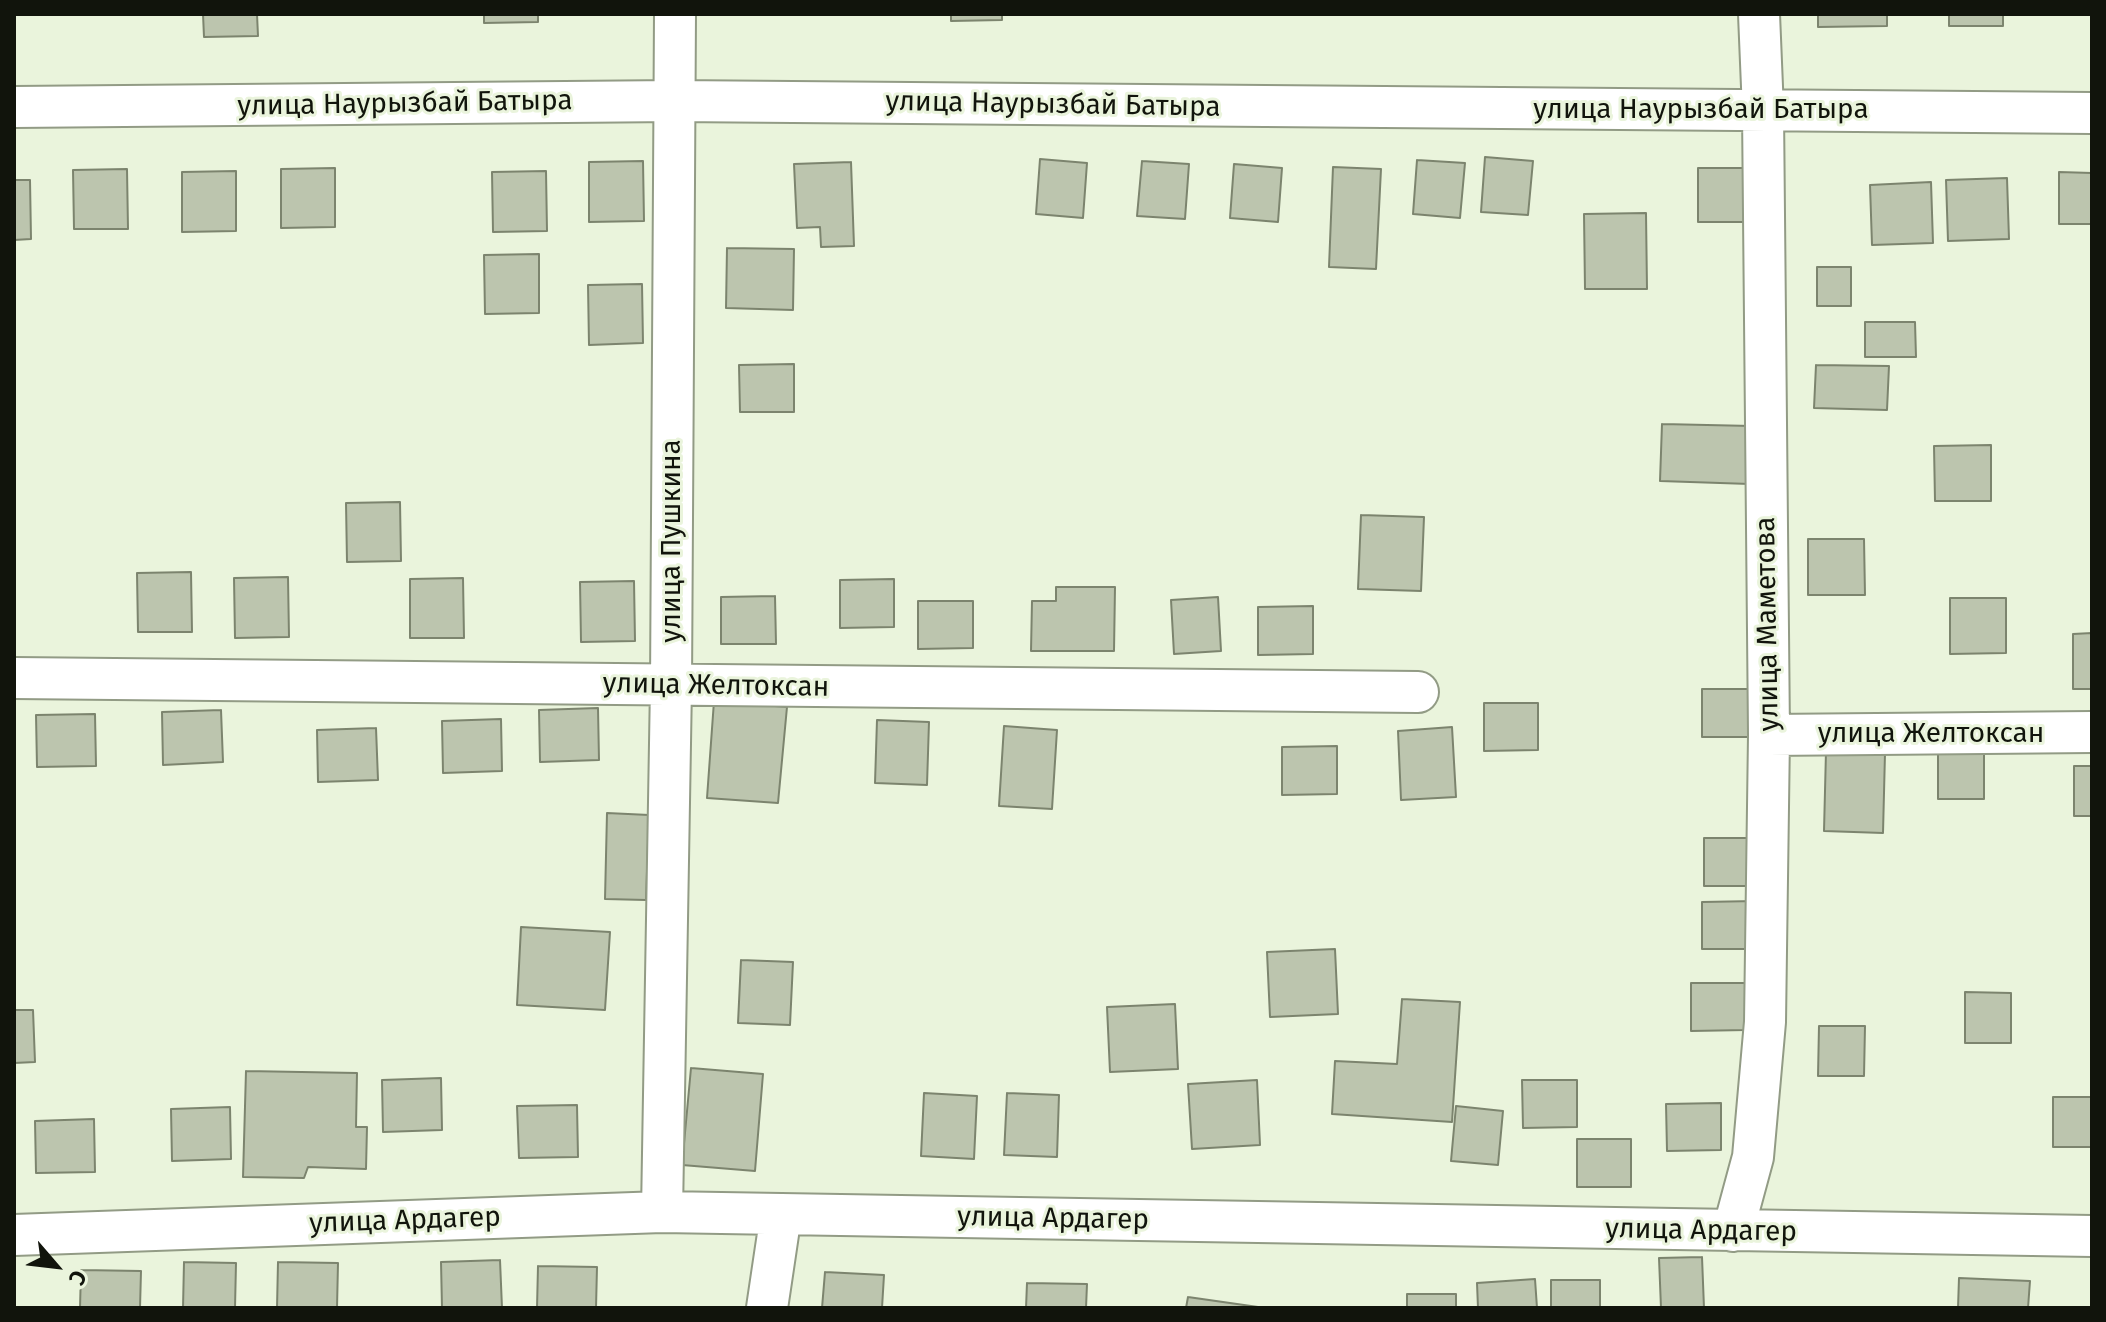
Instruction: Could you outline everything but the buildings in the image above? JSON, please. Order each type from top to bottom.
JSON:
[{"type":"street","name":"улица Пушкина","points":[[662,1212],[671,685],[675,14]]},
{"type":"street","name":"улица Маметова","points":[[1733,1231],[1753,1157],[1765,1022],[1769,735],[1763,111],[1759,14]]},
{"type":"street","name":"улица Наурызбай Батыра","points":[[14,107],[675,101],[2092,113]]},
{"type":"street","name":"улица Желтоксан","points":[[14,678],[1418,692]]},
{"type":"street","name":"улица Желтоксан","points":[[1769,735],[2092,732]]},
{"type":"street","name":"улица Ардагер","points":[[14,1235],[662,1212],[2092,1236]]},
{"type":"street","points":[[767,1308],[781,1214]]}]
